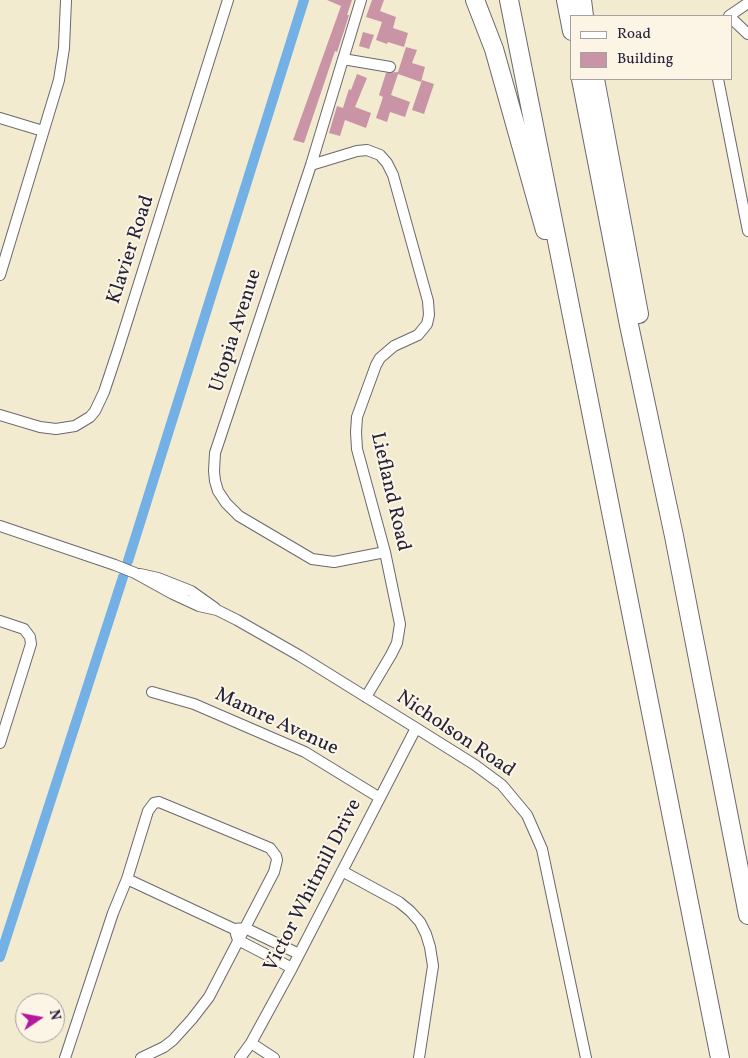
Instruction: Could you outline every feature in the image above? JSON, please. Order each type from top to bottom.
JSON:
[{"type":"highway","points":[[475,0],[506,87],[583,365]]},
{"type":"highway","points":[[509,0],[720,1058]]},
{"type":"highway","points":[[566,0],[570,21]]},
{"type":"highway","points":[[582,0],[584,15]]},
{"type":"highway","points":[[581,80],[629,325],[674,536],[748,915]]},
{"type":"highway","points":[[595,80],[660,430],[674,517],[674,536]]},
{"type":"street","points":[[0,275],[59,80],[64,48],[66,0]]},
{"type":"street","name":"Klavier Road","points":[[0,415],[40,427],[56,429],[75,426],[90,417],[95,411],[104,392],[118,350],[228,0]]},
{"type":"street","name":"Utopia Avenue","points":[[361,0],[311,165],[215,453],[214,464],[215,481],[226,503],[239,516],[312,559],[334,562],[385,552]]},
{"type":"street","points":[[730,15],[748,3]]},
{"type":"street","points":[[733,20],[748,34]]},
{"type":"street","points":[[343,59],[390,67]]},
{"type":"street","points":[[718,80],[748,231]]},
{"type":"street","points":[[0,118],[43,131]]},
{"type":"street","name":"Liefland Road","points":[[311,165],[357,151],[367,150],[380,155],[387,163],[393,175],[428,301],[429,315],[427,324],[418,335],[394,346],[380,358],[357,417],[357,449],[385,552],[398,612],[399,634],[391,655],[366,697]]},
{"type":"street","name":"Nicholson Road","points":[[0,526],[135,573],[158,578],[191,591],[217,610],[292,651],[476,765],[502,785],[519,803],[534,828],[542,849],[586,1058]]},
{"type":"street","points":[[0,621],[24,630],[30,637],[31,644],[0,743]]},
{"type":"street","name":"Mamre Avenue","points":[[152,692],[194,704],[318,758],[380,798]]},
{"type":"street","name":"Victor Whitmill Drive","points":[[240,1058],[251,1043],[292,968],[416,728]]},
{"type":"street","points":[[65,1058],[113,913],[127,879],[148,811],[154,803],[160,802],[270,848],[278,860],[274,872],[239,928],[238,940],[209,997],[172,1040],[164,1047],[141,1058]]},
{"type":"street","points":[[342,871],[399,902],[420,922],[426,934],[433,966],[419,1058]]},
{"type":"street","points":[[127,879],[299,954]]},
{"type":"street","points":[[238,940],[292,968]]},
{"type":"street","points":[[251,1043],[274,1058]]},
{"type":"building","points":[[327,0],[352,0],[337,52],[335,51],[304,143],[293,140],[341,6]]},
{"type":"building","points":[[372,0],[384,0],[380,11],[396,17],[393,28],[408,33],[404,47],[376,40],[382,22],[366,17]]},
{"type":"building","points":[[363,32],[374,35],[369,49],[359,46]]},
{"type":"building","points":[[406,47],[417,50],[412,63],[425,67],[421,82],[398,74],[391,95],[410,102],[405,117],[390,112],[387,122],[376,118],[383,97],[379,95],[386,73],[398,72]]},
{"type":"building","points":[[357,74],[367,78],[355,107],[371,113],[366,128],[345,120],[340,136],[329,133],[337,106],[343,108],[349,89],[351,90]]},
{"type":"building","points":[[422,80],[434,84],[424,114],[412,110]]},
{"type":"waterway","points":[[128,561],[304,0]]},
{"type":"waterway","points":[[0,957],[123,577]]}]
